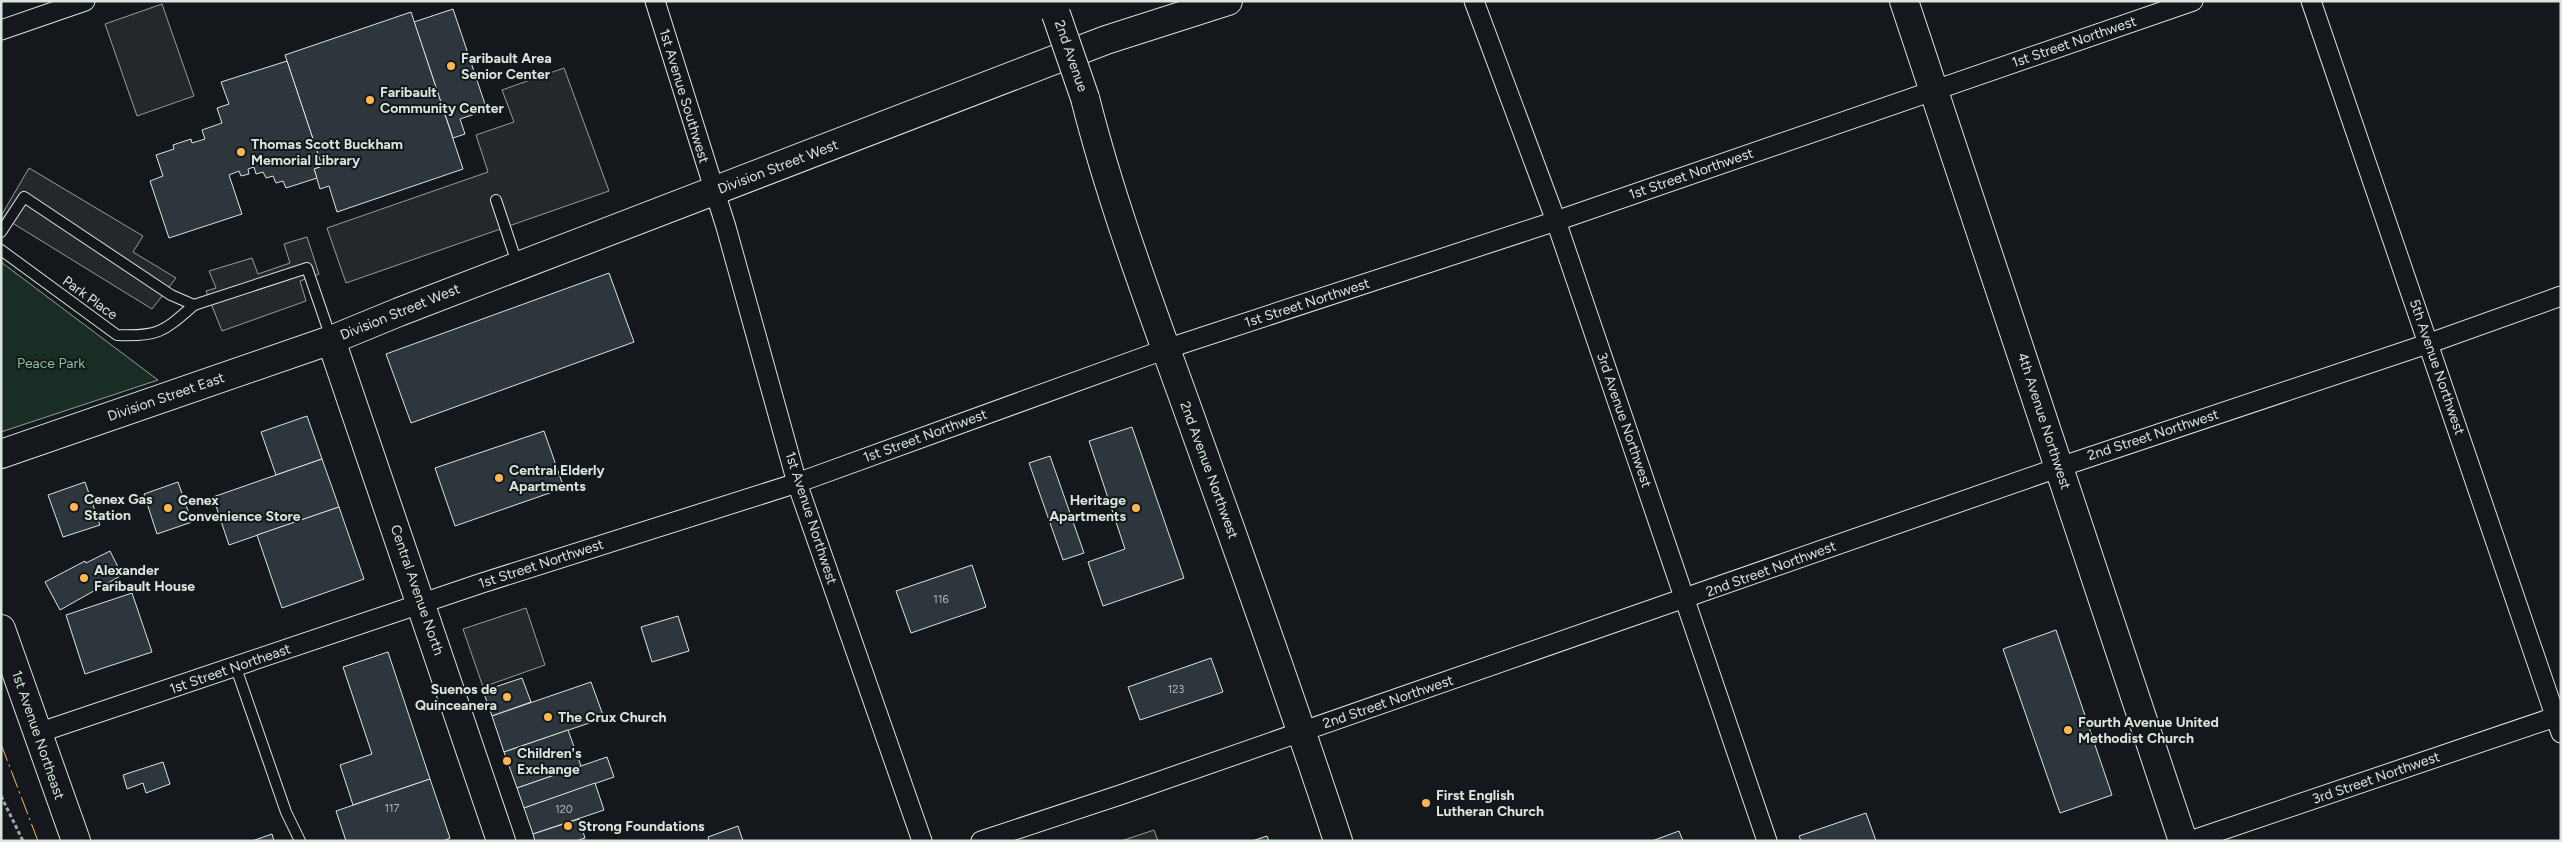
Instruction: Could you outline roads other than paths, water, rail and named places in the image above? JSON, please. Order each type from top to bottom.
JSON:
[{"type":"street","points":[[1,30],[86,1]]},
{"type":"street","name":"1st Avenue Southwest","points":[[655,1],[714,191]]},
{"type":"street","name":"Division Street West","points":[[331,340],[398,312],[1106,40],[1228,1]]},
{"type":"street","name":"3rd Avenue Northwest","points":[[1474,1],[1556,221],[1767,841]]},
{"type":"street","name":"4th Avenue Northwest","points":[[1904,1],[2183,841]]},
{"type":"street","name":"1st Street Northwest","points":[[422,604],[797,483],[1166,349],[1556,221],[2193,1]]},
{"type":"street","name":"5th Avenue Northwest","points":[[2311,1],[2559,721]]},
{"type":"street","name":"2nd Avenue","points":[[1054,8],[1085,98]]},
{"type":"street","name":"2nd Avenue Northwest","points":[[1085,98],[1099,152],[1166,349],[1302,731],[1338,841]]},
{"type":"street","name":"1st Avenue Northwest","points":[[714,191],[726,227],[797,483],[922,841]]},
{"type":"street","name":"2nd Street Northwest","points":[[981,841],[1123,794],[1685,599],[2060,466],[2430,343],[2561,296]]},
{"type":"street","name":"Division Street East","points":[[1,454],[331,340]]},
{"type":"street","name":"Central Avenue North","points":[[331,340],[501,841]]},
{"type":"street","name":"1st Street Northeast","points":[[38,733],[422,604]]},
{"type":"street","name":"1st Avenue Northeast","points":[[1,629],[76,841]]},
{"type":"street","name":"3rd Street Northwest","points":[[2190,841],[2559,721]]},
{"type":"lane","points":[[1,232],[24,197],[171,296],[194,305],[308,268],[331,340]]},
{"type":"lane","points":[[496,200],[518,266]]},
{"type":"lane","name":"Park Place","points":[[1,250],[118,335],[140,336],[164,330],[194,305]]},
{"type":"lane","points":[[236,668],[286,812],[300,841]]},
{"type":"place","name":"Faribault Area Senior Center","points":[[451,66]]},
{"type":"place","name":"Faribault Community Center","points":[[370,100]]},
{"type":"place","name":"Thomas Scott Buckham Memorial Library","points":[[241,152]]},
{"type":"place","name":"Central Elderly Apartments","points":[[499,478]]},
{"type":"place","name":"Cenex Gas Station","points":[[74,507]]},
{"type":"place","name":"Cenex Convenience Store","points":[[168,508]]},
{"type":"place","name":"Heritage Apartments","points":[[1136,508]]},
{"type":"place","name":"Alexander Faribault House","points":[[84,578]]},
{"type":"place","name":"Suenos de Quinceanera","points":[[507,697]]},
{"type":"place","name":"The Crux Church","points":[[548,717]]},
{"type":"place","name":"Fourth Avenue United Methodist Church","points":[[2068,730]]},
{"type":"place","name":"Children's Exchange","points":[[507,761]]},
{"type":"place","name":"First English Lutheran Church","points":[[1426,803]]},
{"type":"place","name":"Strong Foundations","points":[[568,826]]},
{"type":"park label","name":"Peace Park","points":[[51,363]]}]
